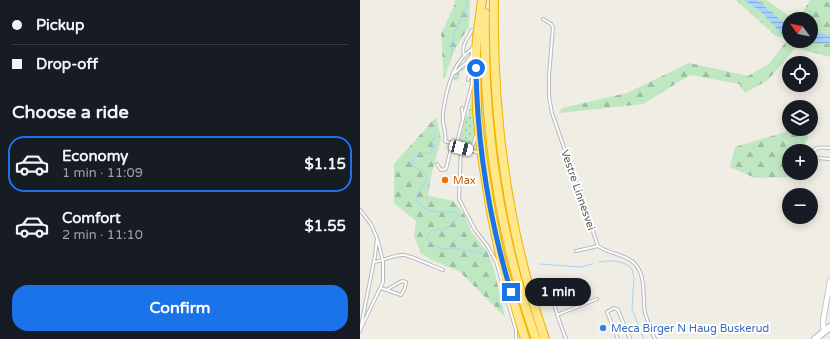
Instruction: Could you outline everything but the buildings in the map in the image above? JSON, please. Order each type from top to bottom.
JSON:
[{"type":"highway","points":[[483,0],[477,38],[478,128],[491,212],[501,260],[524,339]]},
{"type":"highway","points":[[483,0],[487,101],[497,183],[512,258],[522,297],[536,339]]},
{"type":"highway","points":[[494,0],[496,104],[505,182],[523,268],[545,339]]},
{"type":"main road","points":[[815,339],[830,327]]},
{"type":"street","points":[[824,332],[823,321],[830,281]]},
{"type":"lane","name":"Vestre Linnesvei","points":[[543,19],[553,27],[549,76],[549,97],[552,114],[598,246]]},
{"type":"lane","points":[[464,55],[464,45],[472,30]]},
{"type":"lane","points":[[456,146],[472,84],[472,49],[477,38]]},
{"type":"lane","points":[[472,49],[464,55],[457,64],[451,76],[443,113],[443,127],[446,134],[445,141],[461,148],[478,152],[482,156]]},
{"type":"lane","points":[[451,76],[466,63],[472,55]]},
{"type":"lane","points":[[468,80],[471,68]]},
{"type":"lane","points":[[462,108],[463,121]]},
{"type":"lane","points":[[471,150],[478,128]]},
{"type":"lane","points":[[437,164],[442,170],[446,169],[452,144]]},
{"type":"lane","points":[[830,148],[818,147],[813,150],[811,154],[816,158],[830,159]]},
{"type":"lane","points":[[461,148],[460,200],[475,230],[487,245],[496,261],[516,330],[516,339]]},
{"type":"lane","points":[[360,210],[371,224],[377,238],[383,261],[383,282],[360,331]]},
{"type":"lane","points":[[360,331],[374,262],[377,238]]},
{"type":"lane","points":[[576,251],[598,246],[612,254],[630,260],[638,268],[642,279],[645,312],[656,339]]},
{"type":"lane","points":[[374,262],[404,255],[443,270]]},
{"type":"lane","points":[[381,288],[401,295],[405,288],[406,282],[402,281],[388,290]]},
{"type":"lane","points":[[548,285],[566,339]]},
{"type":"lane","points":[[557,315],[597,299]]},
{"type":"lane","points":[[618,339],[607,312],[614,308],[618,310],[630,339]]},
{"type":"green space","points":[[455,0],[470,0],[469,26],[454,51],[444,80],[441,34],[455,4]]},
{"type":"green space","points":[[736,0],[766,0],[784,12],[782,12],[782,38],[776,36]]},
{"type":"green space","points":[[810,0],[830,0],[830,57],[795,48],[818,48],[818,12],[803,12]]},
{"type":"green space","points":[[479,44],[481,44],[485,119],[494,193],[510,267],[531,339],[526,339],[496,227],[479,111]]},
{"type":"green space","points":[[782,47],[795,48],[788,56],[782,56],[782,63],[768,80],[745,93],[739,84],[690,75],[643,104],[559,113],[562,108],[627,93],[689,63],[748,76],[770,63]]},
{"type":"green space","points":[[469,61],[469,68],[460,71],[458,81],[453,80],[457,72]]},
{"type":"green space","points":[[474,89],[474,139],[471,143],[464,146],[460,143],[460,141]]},
{"type":"green space","points":[[436,117],[441,139],[431,176],[428,196],[454,201],[464,214],[472,233],[487,251],[494,269],[505,317],[459,271],[431,260],[421,253],[414,236],[416,221],[394,203],[394,164]]},
{"type":"green space","points":[[782,133],[782,136],[808,136],[809,138],[803,144],[782,144],[782,177],[755,178],[730,167],[735,147]]},
{"type":"water","points":[[744,0],[757,0],[782,21],[782,34],[760,11]]},
{"type":"water","points":[[818,33],[830,35],[830,44],[818,43]]},
{"type":"waterway","points":[[451,57],[454,33],[464,14],[468,0]]},
{"type":"waterway","points":[[434,134],[430,153],[419,154],[412,161],[413,166],[421,170],[427,177],[416,199],[419,204],[428,210],[438,212],[454,212],[458,215],[458,217],[448,227],[429,232],[427,240],[441,249],[454,248],[484,254]]},
{"type":"waterway","points":[[599,262],[617,261],[629,266],[632,269],[634,278],[632,309],[644,339]]},
{"type":"waterway","points":[[540,264],[580,267],[593,264]]},
{"type":"place","name":"Max","points":[[445,180]]},
{"type":"place","name":"Meca Birger N Haug Buskerud","points":[[603,328]]},
{"type":"route","points":[[476,68],[478,128],[487,191],[501,260],[511,292]]}]
